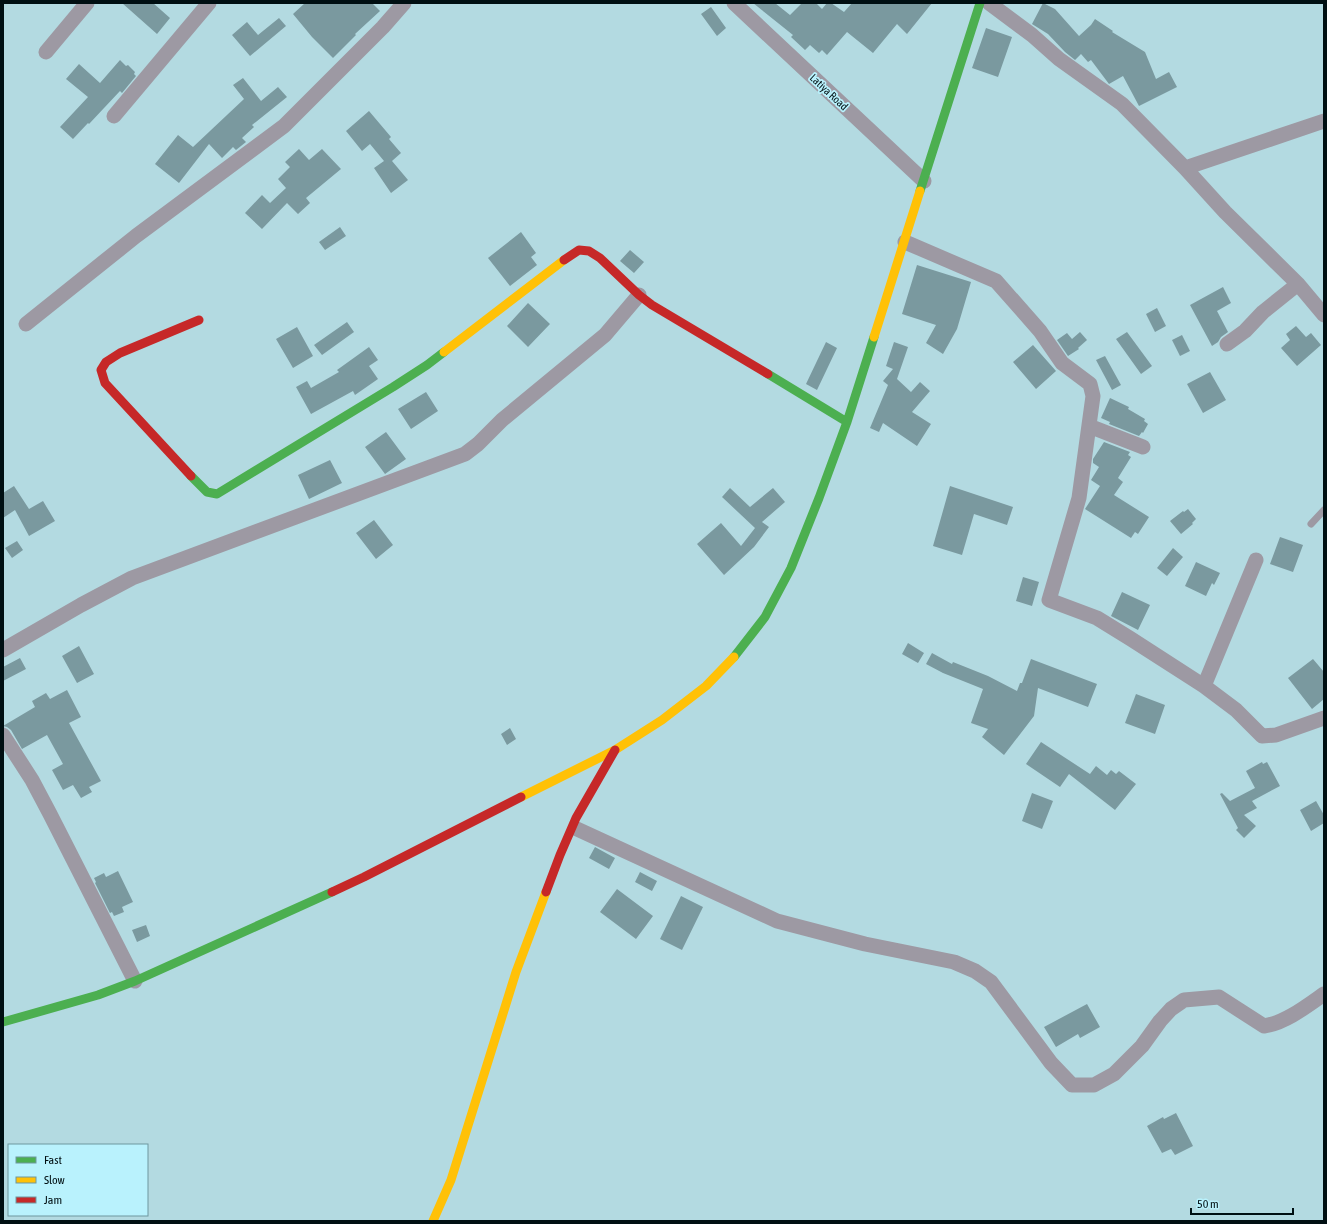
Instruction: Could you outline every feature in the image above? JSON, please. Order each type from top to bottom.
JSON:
[{"type":"street","points":[[46,52],[86,3]]},
{"type":"street","points":[[114,116],[209,3]]},
{"type":"street","points":[[26,324],[136,236],[284,126],[404,3]]},
{"type":"street","name":"Latiya Road","points":[[734,3],[924,181]]},
{"type":"street","points":[[3,1022],[98,995],[135,981],[364,877],[616,750],[662,720],[706,686],[737,654],[765,617],[791,568],[819,498],[847,422],[980,3]]},
{"type":"street","points":[[989,3],[1032,35],[1059,59],[1122,104],[1185,168],[1225,212],[1298,284],[1324,315]]},
{"type":"street","points":[[1185,168],[1324,121]]},
{"type":"street","points":[[905,242],[996,281],[1040,331],[1062,363],[1090,384],[1093,396],[1079,498],[1049,600],[1097,618],[1204,686],[1236,710],[1262,736],[1276,735],[1324,718]]},
{"type":"street","points":[[199,320],[120,354],[106,362],[101,370],[105,383],[195,481],[207,492],[217,494],[427,365],[566,258],[579,250],[589,251],[600,258],[639,295],[658,309],[847,422]]},
{"type":"street","points":[[1227,344],[1245,331],[1263,312],[1298,284]]},
{"type":"street","points":[[3,649],[132,578],[465,454],[478,444],[502,420],[605,335],[639,295]]},
{"type":"street","points":[[1089,426],[1143,447]]},
{"type":"street","points":[[1204,686],[1256,560]]},
{"type":"street","points":[[3,735],[32,780],[135,981]]},
{"type":"street","points":[[433,1221],[451,1180],[516,972],[560,855],[576,818],[616,750]]},
{"type":"street","points":[[577,829],[777,921],[865,944],[954,962],[975,970],[991,982],[1051,1063],[1072,1085],[1094,1085],[1114,1074],[1142,1046],[1160,1021],[1171,1009],[1184,1000],[1219,997],[1264,1026],[1275,1024],[1311,1004],[1324,994]]},
{"type":"lane","points":[[1311,524],[1324,510]]},
{"type":"building","points":[[122,3],[153,3],[170,18],[157,34]]},
{"type":"building","points":[[305,3],[372,3],[380,11],[355,34],[356,35],[333,58],[312,37],[293,14]]},
{"type":"building","points":[[753,3],[775,3],[790,15],[802,3],[816,3],[822,9],[827,3],[831,3],[844,12],[852,3],[932,3],[907,34],[897,24],[873,53],[847,32],[827,55],[822,50],[819,53],[810,45],[805,50],[791,37],[793,35]]},
{"type":"building","points":[[1043,3],[1055,9],[1079,36],[1095,19],[1113,31],[1112,32],[1145,52],[1156,79],[1169,72],[1177,87],[1139,106],[1123,76],[1109,84],[1091,60],[1088,62],[1081,54],[1075,60],[1048,34],[1032,24]]},
{"type":"building","points":[[711,7],[726,28],[717,36],[701,14]]},
{"type":"building","points":[[279,18],[286,26],[250,56],[232,35],[247,22],[258,35]]},
{"type":"building","points":[[986,28],[1012,37],[998,77],[972,68]]},
{"type":"building","points":[[120,60],[135,72],[134,74],[136,76],[122,93],[120,91],[73,139],[60,127],[88,97],[66,79],[79,64],[100,83]]},
{"type":"building","points":[[243,78],[261,101],[278,87],[287,97],[252,125],[254,127],[242,138],[246,142],[236,150],[233,147],[222,158],[209,144],[179,183],[155,164],[178,135],[193,147],[244,99],[233,85]]},
{"type":"building","points":[[369,111],[391,137],[389,139],[401,153],[392,161],[408,180],[391,193],[374,168],[384,161],[370,144],[362,151],[346,131]]},
{"type":"building","points":[[299,149],[309,160],[322,149],[341,169],[306,198],[310,203],[298,214],[287,203],[262,229],[245,213],[262,195],[270,203],[286,188],[278,179],[290,167],[285,162]]},
{"type":"building","points":[[340,227],[346,236],[325,250],[319,242]]},
{"type":"building","points":[[521,232],[536,253],[531,257],[537,265],[510,286],[488,258]]},
{"type":"building","points":[[630,250],[644,262],[634,273],[620,261]]},
{"type":"building","points":[[917,265],[971,282],[957,329],[943,354],[926,343],[936,325],[902,314]]},
{"type":"building","points":[[1223,287],[1231,303],[1217,311],[1228,332],[1212,346],[1190,305]]},
{"type":"building","points":[[528,303],[550,324],[528,347],[507,326]]},
{"type":"building","points":[[1157,308],[1166,326],[1155,332],[1146,314]]},
{"type":"building","points":[[347,322],[354,332],[322,355],[314,345]]},
{"type":"building","points":[[1296,326],[1306,337],[1311,333],[1321,345],[1297,366],[1281,348],[1290,340],[1286,334]]},
{"type":"building","points":[[297,327],[313,356],[293,368],[276,339]]},
{"type":"building","points":[[1080,332],[1087,340],[1078,348],[1079,349],[1068,356],[1057,340],[1067,333],[1072,339]]},
{"type":"building","points":[[1127,332],[1152,366],[1141,374],[1116,339]]},
{"type":"building","points":[[1182,335],[1190,351],[1180,356],[1172,340]]},
{"type":"building","points":[[826,342],[837,348],[817,390],[806,384]]},
{"type":"building","points":[[894,342],[908,347],[897,379],[911,392],[920,382],[930,391],[912,412],[931,424],[917,446],[883,423],[879,432],[870,428],[888,385],[883,381],[893,369],[886,366]]},
{"type":"building","points":[[1033,345],[1056,371],[1036,389],[1013,362]]},
{"type":"building","points":[[369,347],[378,360],[369,366],[378,379],[355,395],[353,391],[311,414],[296,387],[307,381],[311,388],[339,372],[337,370]]},
{"type":"building","points":[[1105,356],[1121,385],[1112,390],[1096,360]]},
{"type":"building","points":[[1210,372],[1226,400],[1203,413],[1187,384]]},
{"type":"building","points":[[426,392],[438,411],[411,429],[398,409]]},
{"type":"building","points":[[1110,398],[1129,407],[1128,409],[1145,419],[1144,421],[1148,424],[1143,433],[1142,432],[1139,436],[1109,424],[1110,422],[1101,418]]},
{"type":"building","points":[[386,432],[406,459],[385,474],[365,447]]},
{"type":"building","points":[[1104,442],[1130,452],[1128,455],[1131,457],[1118,478],[1123,482],[1114,495],[1149,517],[1138,534],[1135,532],[1131,538],[1085,509],[1100,486],[1091,480],[1099,467],[1093,463],[1093,459]]},
{"type":"building","points":[[330,460],[342,483],[309,499],[298,475]]},
{"type":"building","points":[[14,486],[29,509],[43,501],[55,521],[29,536],[15,510],[3,518],[3,493]]},
{"type":"building","points":[[950,486],[1013,507],[1007,525],[974,514],[962,555],[933,546]]},
{"type":"building","points":[[730,488],[750,507],[773,488],[785,502],[762,522],[769,527],[754,547],[724,575],[697,544],[721,523],[741,546],[755,528],[722,497]]},
{"type":"building","points":[[1188,509],[1196,519],[1192,523],[1193,524],[1181,534],[1170,521]]},
{"type":"building","points":[[374,520],[393,545],[376,559],[356,533]]},
{"type":"building","points":[[1280,537],[1303,545],[1293,572],[1270,564]]},
{"type":"building","points":[[17,541],[23,550],[12,558],[5,548]]},
{"type":"building","points":[[1173,548],[1183,557],[1167,576],[1157,568]]},
{"type":"building","points":[[1196,562],[1220,573],[1214,585],[1212,583],[1206,596],[1185,586]]},
{"type":"building","points":[[1023,577],[1039,582],[1032,606],[1016,601]]},
{"type":"building","points":[[1122,592],[1150,605],[1138,630],[1111,616]]},
{"type":"building","points":[[908,643],[924,653],[918,663],[902,654]]},
{"type":"building","points":[[79,646],[94,674],[77,683],[62,656]]},
{"type":"building","points":[[932,653],[952,664],[953,662],[988,676],[1017,691],[1020,683],[1022,683],[1031,659],[1097,684],[1088,707],[1038,688],[1034,716],[1004,755],[982,737],[988,729],[971,723],[983,689],[943,673],[926,664]]},
{"type":"building","points":[[20,658],[26,669],[3,681],[3,667]]},
{"type":"building","points":[[1313,659],[1324,672],[1324,699],[1312,709],[1288,678]]},
{"type":"building","points":[[67,690],[81,717],[69,723],[101,781],[89,787],[92,792],[81,798],[73,785],[63,790],[52,770],[63,764],[47,735],[22,749],[11,730],[3,726],[35,707],[32,701],[46,693],[50,699]]},
{"type":"building","points":[[1136,694],[1165,705],[1155,734],[1125,723]]},
{"type":"building","points":[[510,728],[516,739],[507,745],[501,734]]},
{"type":"building","points":[[1041,742],[1090,774],[1096,766],[1107,775],[1111,770],[1116,774],[1119,771],[1136,784],[1115,810],[1069,774],[1060,787],[1026,764]]},
{"type":"building","points":[[1262,762],[1263,764],[1267,762],[1280,786],[1252,801],[1257,808],[1244,815],[1256,826],[1244,838],[1236,830],[1238,828],[1220,794],[1222,793],[1230,801],[1255,788],[1246,771]]},
{"type":"building","points":[[1032,793],[1053,801],[1042,829],[1022,821]]},
{"type":"building","points":[[1316,801],[1324,815],[1324,823],[1311,831],[1300,810]]},
{"type":"building","points":[[595,847],[615,858],[609,869],[589,858]]},
{"type":"building","points":[[118,871],[133,902],[122,907],[124,912],[114,916],[112,912],[110,913],[94,878],[104,873],[106,877]]},
{"type":"building","points":[[640,872],[657,881],[652,891],[635,882]]},
{"type":"building","points":[[617,889],[653,916],[636,939],[600,912]]},
{"type":"building","points":[[681,896],[703,907],[682,950],[660,939]]},
{"type":"building","points":[[146,925],[150,936],[137,942],[132,930]]},
{"type":"building","points":[[1087,1004],[1100,1027],[1080,1038],[1078,1034],[1056,1047],[1044,1027]]},
{"type":"building","points":[[1176,1113],[1193,1146],[1175,1155],[1171,1149],[1162,1153],[1147,1126],[1163,1117],[1164,1119]]},
{"type":"traffic: fast","points":[[920,191],[980,3]]},
{"type":"traffic: fast","points":[[734,657],[765,617],[791,568],[847,422],[874,337]]},
{"type":"traffic: fast","points":[[191,476],[207,492],[217,494],[393,387],[444,352]]},
{"type":"traffic: fast","points":[[768,374],[847,422]]},
{"type":"traffic: fast","points":[[3,1022],[98,995],[135,981],[332,892]]},
{"type":"traffic: slow","points":[[874,337],[920,191]]},
{"type":"traffic: slow","points":[[444,352],[564,260]]},
{"type":"traffic: slow","points":[[521,797],[615,750],[662,720],[706,686],[734,657]]},
{"type":"traffic: slow","points":[[433,1221],[451,1180],[516,972],[546,892]]},
{"type":"traffic: jam","points":[[564,260],[579,250],[589,251],[600,258],[639,295],[652,305],[768,374]]},
{"type":"traffic: jam","points":[[191,476],[105,383],[101,370],[106,362],[120,353],[199,320]]},
{"type":"traffic: jam","points":[[546,892],[576,818],[615,750]]},
{"type":"traffic: jam","points":[[332,892],[521,797]]}]
